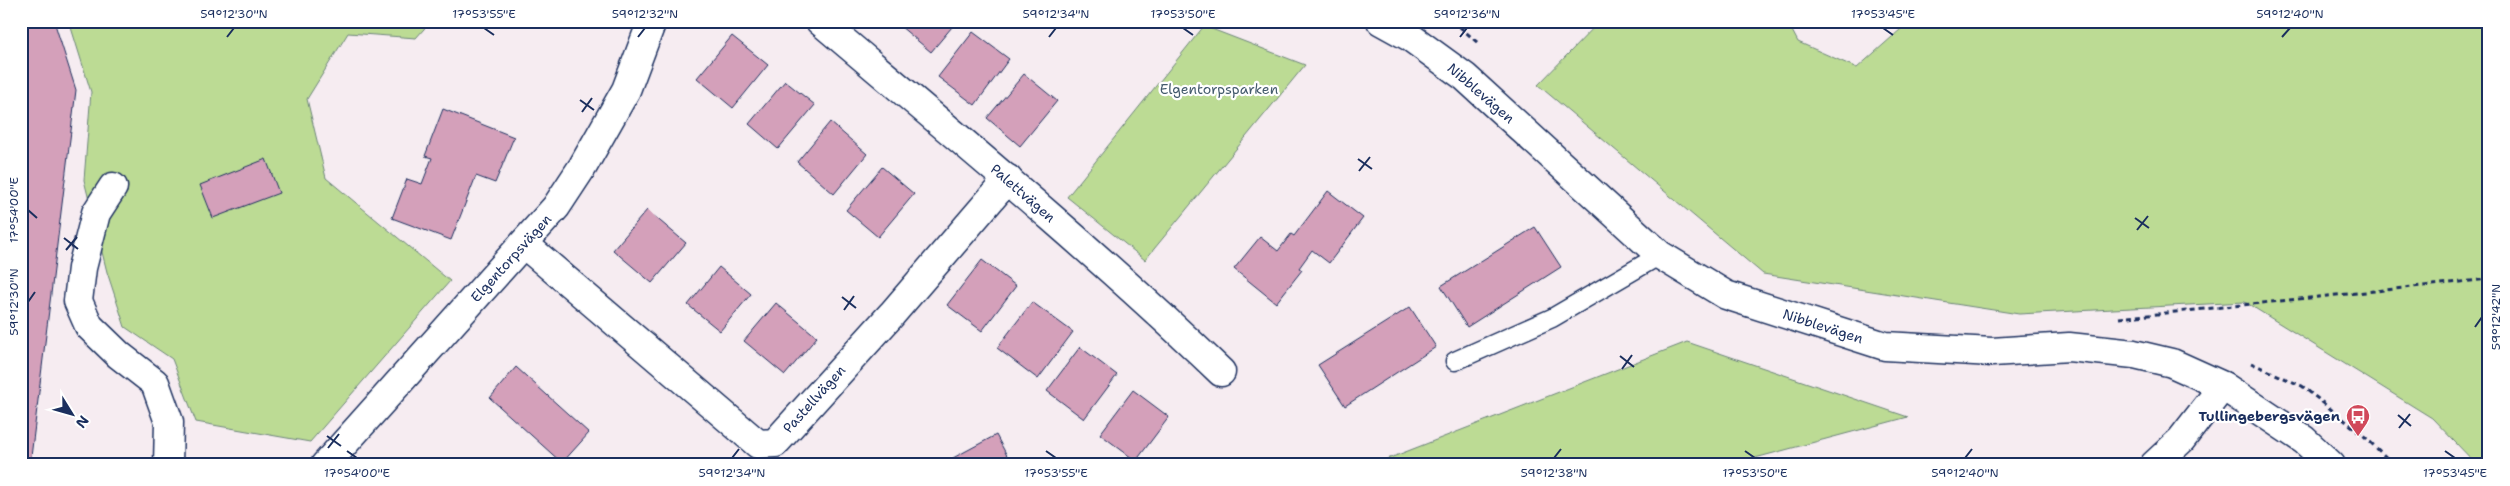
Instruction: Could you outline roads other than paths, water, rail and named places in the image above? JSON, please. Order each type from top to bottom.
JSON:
[{"type":"street","name":"Elgentorpsvägen","points":[[325,465],[556,207],[583,166],[626,90],[652,21]]},
{"type":"street","name":"Palettvägen","points":[[820,21],[1146,299],[1221,372]]},
{"type":"street","name":"Nibblevägen","points":[[1381,21],[1410,37],[1466,77],[1660,255],[1726,296],[1885,346],[1992,352],[2069,347],[2134,354],[2172,363],[2223,386],[2304,440],[2331,465]]},
{"type":"street","name":"Pastellvägen","points":[[524,244],[758,444],[775,443],[892,314],[1008,180]]},
{"type":"street","points":[[113,188],[96,213],[82,268],[78,301],[89,326],[119,356],[155,383],[169,422],[168,465]]},
{"type":"street","points":[[2154,465],[2181,440],[2223,386]]},
{"type":"lane","points":[[1455,361],[1552,318],[1660,255]]},
{"type":"place","name":"Tullingebergsvägen","points":[[2358,437]]},
{"type":"park label","name":"Elgentorpsparken","points":[[1219,89]]}]
